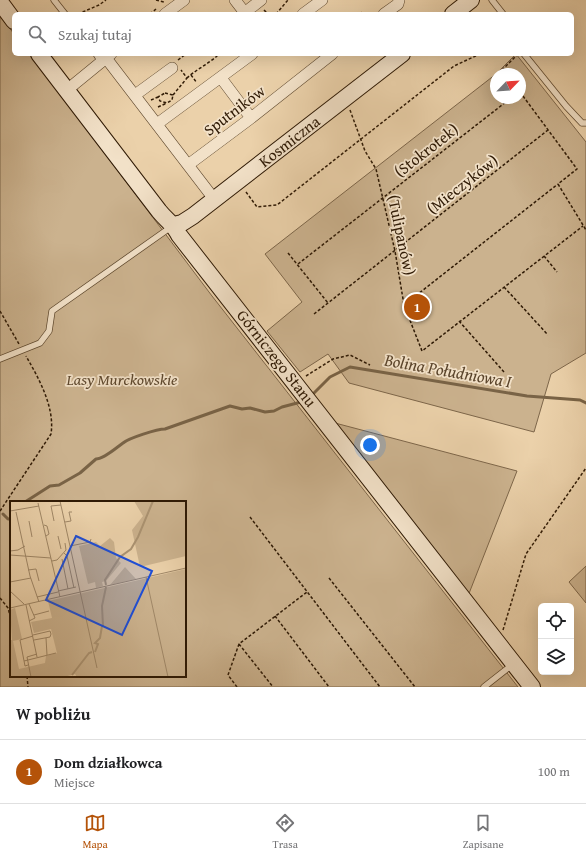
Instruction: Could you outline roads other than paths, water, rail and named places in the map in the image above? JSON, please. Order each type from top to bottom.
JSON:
[{"type":"street","points":[[168,12],[184,0]]},
{"type":"street","points":[[235,0],[243,12]]},
{"type":"street","points":[[245,12],[261,0]]},
{"type":"street","points":[[306,12],[322,0]]},
{"type":"street","points":[[387,12],[398,4],[399,0]]},
{"type":"street","points":[[456,12],[471,0]]},
{"type":"street","points":[[0,2],[12,18]]},
{"type":"street","name":"Górniczego Stanu","points":[[41,56],[159,211],[167,221],[174,225],[179,235],[296,382],[532,687]]},
{"type":"street","points":[[156,124],[249,56]]},
{"type":"street","name":"Sputników","points":[[188,165],[330,56]]},
{"type":"street","name":"Kosmiczna","points":[[174,225],[182,224],[399,56]]},
{"type":"street","points":[[67,90],[104,57],[135,95],[214,199]]},
{"type":"street","points":[[135,95],[172,68]]},
{"type":"street","points":[[221,78],[251,118]]},
{"type":"lane","points":[[54,0],[63,12]]},
{"type":"lane","points":[[492,0],[501,12]]},
{"type":"lane","points":[[526,56],[566,106],[582,123],[586,123]]},
{"type":"lane","points":[[0,359],[40,343],[49,331],[52,312],[174,225]]},
{"type":"lane","points":[[484,687],[514,664]]},
{"type":"waterway","name":"Bolina Południowa I","points":[[314,393],[330,377],[350,367],[527,396],[580,400],[586,403]]},
{"type":"waterway","name":"Bolina Południowa I","points":[[27,501],[50,486],[59,485],[80,473],[96,459],[99,459],[126,441],[137,436],[156,430],[165,429],[230,406],[242,409],[250,408],[265,412],[274,411],[282,407],[301,402]]},
{"type":"waterway","name":"Bolina Południowa I","points":[[3,514],[10,519]]},
{"type":"place","name":"Dom działkowca","points":[[417,307]]},
{"type":"park label","name":"Lasy Murckowskie","points":[[122,379]]}]
